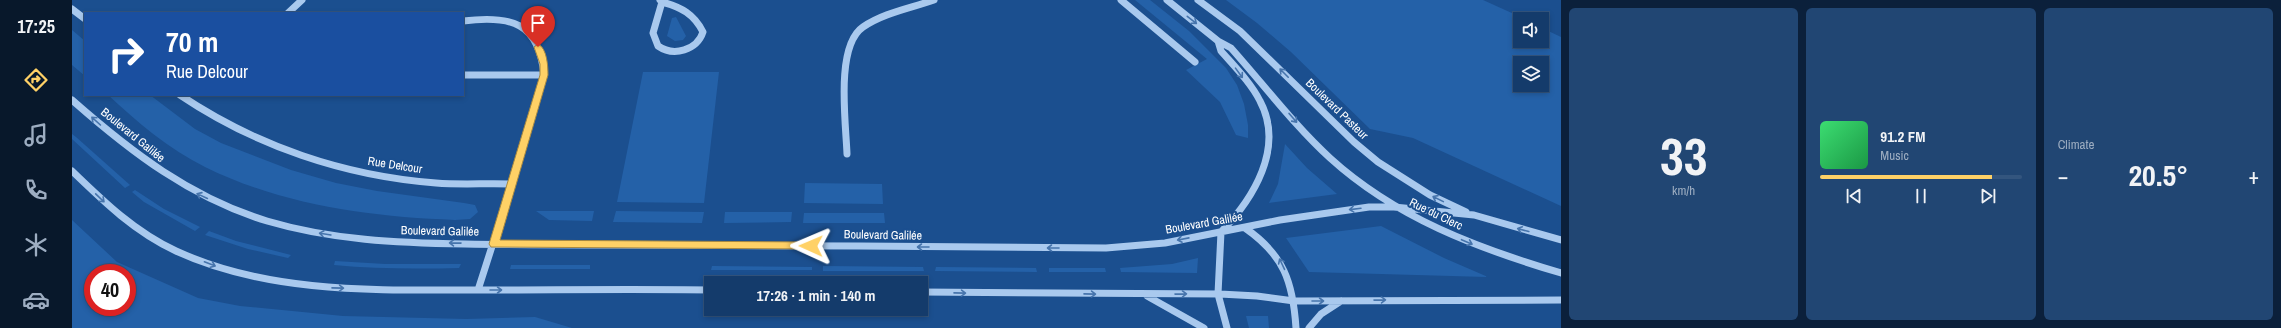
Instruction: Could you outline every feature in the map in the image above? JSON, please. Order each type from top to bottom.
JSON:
[{"type":"street","points":[[289,12],[302,0]]},
{"type":"street","points":[[847,154],[844,84],[847,50],[850,41],[856,33],[876,21],[934,0]]},
{"type":"street","points":[[1121,0],[1195,62]]},
{"type":"street","points":[[1167,0],[1218,41],[1231,48],[1330,159],[1394,207]]},
{"type":"street","name":"Boulevard Pasteur","points":[[1198,0],[1240,31],[1354,142],[1378,162],[1430,195],[1474,215]]},
{"type":"street","points":[[661,1],[688,10],[700,24],[703,32],[700,40],[692,47],[679,51],[667,50],[660,48],[655,42],[654,34],[661,1]]},
{"type":"street","points":[[72,9],[84,18]]},
{"type":"street","points":[[464,21],[512,20],[524,26],[538,47],[544,64],[544,75],[494,244],[478,290]]},
{"type":"street","points":[[1218,41],[1221,51],[1263,106],[1267,126],[1268,145],[1266,164],[1258,185],[1238,216],[1221,232],[1218,294],[1220,308],[1228,328]]},
{"type":"street","points":[[464,74],[544,75]]},
{"type":"street","name":"Rue Delcour","points":[[183,96],[228,126],[253,138],[311,158],[356,171],[427,182],[512,184]]},
{"type":"street","name":"Boulevard Galilée","points":[[72,100],[148,164],[174,182],[200,196],[256,217],[323,234],[397,242],[1106,248],[1165,243],[1280,220],[1344,210],[1394,207]]},
{"type":"street","points":[[72,171],[121,218],[143,234],[176,252],[218,267],[258,278],[327,288],[704,290]]},
{"type":"street","name":"Rue du Clerc","points":[[1394,207],[1474,215],[1561,240]]},
{"type":"street","name":"Rue du Clerc","points":[[1394,207],[1435,229],[1482,249],[1561,273]]},
{"type":"street","points":[[1245,228],[1262,238],[1280,259],[1294,301],[1296,328]]},
{"type":"street","points":[[928,292],[1264,295],[1294,301],[1561,300]]},
{"type":"street","points":[[1145,295],[1204,328]]},
{"type":"street","points":[[1309,328],[1321,314],[1341,301]]},
{"type":"shaded area","points":[[1135,0],[1150,0],[1189,31],[1226,68],[1237,85],[1244,104],[1248,125],[1248,138],[1236,135],[1220,102],[1186,70],[1207,59]]},
{"type":"shaded area","points":[[1226,0],[1483,0],[1513,14],[1513,48],[1549,48],[1549,31],[1561,37],[1561,206],[1413,138],[1370,129],[1291,52],[1257,23]]},
{"type":"shaded area","points":[[676,17],[686,36],[683,40],[675,41],[667,36],[672,18]]},
{"type":"shaded area","points":[[72,30],[84,40],[84,75],[72,65]]},
{"type":"shaded area","points":[[643,72],[719,72],[704,203],[617,202]]},
{"type":"shaded area","points":[[109,96],[151,96],[195,129],[221,143],[291,170],[336,183],[377,191],[475,205],[478,212],[470,219],[455,220],[391,216],[327,207],[296,200],[234,180],[205,167],[166,143],[130,115]]},
{"type":"shaded area","points":[[72,134],[130,185],[125,188],[72,139]]},
{"type":"shaded area","points":[[1285,144],[1307,168],[1337,194],[1269,203],[1278,184]]},
{"type":"shaded area","points":[[805,183],[882,184],[883,204],[804,203]]},
{"type":"shaded area","points":[[135,190],[164,209],[200,227],[195,231],[144,202],[132,192]]},
{"type":"shaded area","points":[[536,211],[594,211],[592,221],[549,220]]},
{"type":"shaded area","points":[[616,211],[704,212],[702,223],[613,222]]},
{"type":"shaded area","points":[[725,212],[792,212],[791,222],[724,223]]},
{"type":"shaded area","points":[[804,213],[884,213],[885,223],[803,223]]},
{"type":"shaded area","points":[[72,220],[117,262],[122,264],[84,264],[84,316],[136,316],[136,270],[198,298],[240,306],[343,316],[466,319],[535,317],[572,328],[72,328]]},
{"type":"shaded area","points":[[1381,226],[1444,258],[1488,277],[1309,272],[1286,238]]},
{"type":"shaded area","points":[[209,231],[236,241],[291,255],[288,258],[248,249],[205,235]]},
{"type":"shaded area","points":[[1198,258],[1197,273],[1121,272],[1120,268],[1172,264]]},
{"type":"shaded area","points":[[335,261],[385,264],[461,264],[459,268],[428,269],[334,265]]},
{"type":"shaded area","points":[[511,265],[590,265],[590,269],[510,269]]},
{"type":"shaded area","points":[[712,266],[812,267],[812,270],[711,270]]},
{"type":"shaded area","points":[[823,266],[923,267],[924,271],[823,271]]},
{"type":"shaded area","points":[[936,267],[1036,268],[1037,272],[935,271]]},
{"type":"shaded area","points":[[1049,268],[1105,268],[1106,272],[1049,272]]},
{"type":"shaded area","points":[[1246,316],[1268,316],[1269,328],[1249,328]]},
{"type":"route","points":[[538,47],[544,64],[544,75],[494,244],[811,246]]}]
